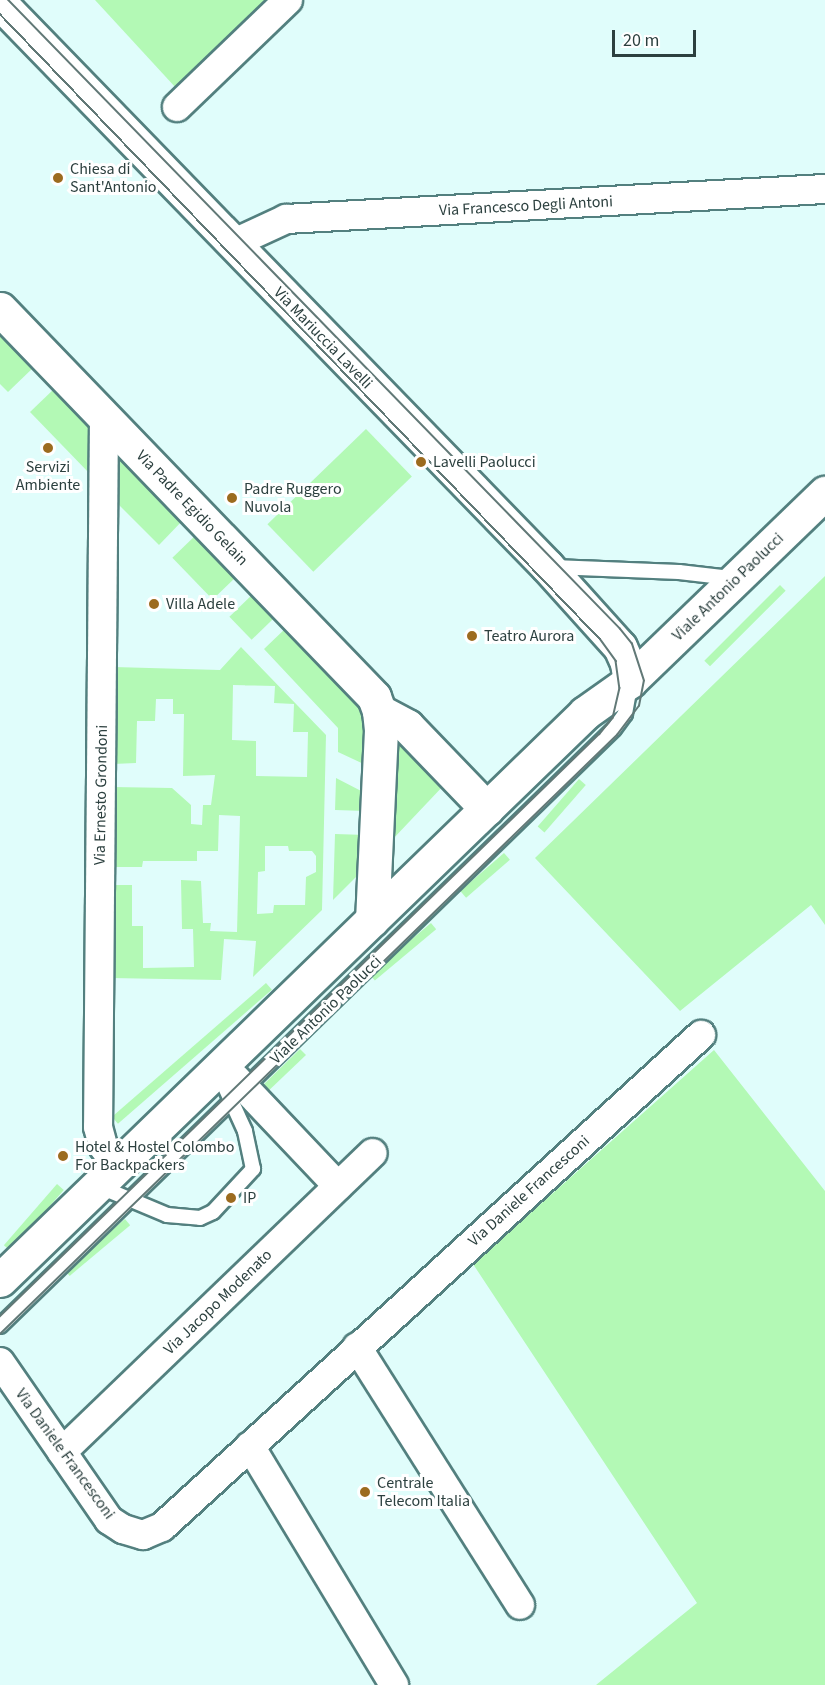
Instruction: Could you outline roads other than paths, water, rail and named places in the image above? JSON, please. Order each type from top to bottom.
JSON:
[{"type":"street","points":[[177,107],[288,0]]},
{"type":"street","name":"Via Mariuccia Lavelli","points":[[0,3],[547,566],[620,647],[627,663],[630,681]]},
{"type":"street","name":"Via Francesco Degli Antoni","points":[[232,244],[286,219],[825,189]]},
{"type":"street","name":"Via Padre Egidio Gelain","points":[[0,309],[374,697],[379,711],[381,730],[372,920]]},
{"type":"street","name":"Via Ernesto Grondoni","points":[[104,417],[98,1127],[107,1177]]},
{"type":"street","name":"Viale Antonio Paolucci","points":[[0,1280],[585,713],[630,681],[825,493]]},
{"type":"street","points":[[379,711],[407,726],[487,809]]},
{"type":"street","name":"Via Daniele Francesconi","points":[[0,1362],[109,1520],[123,1528],[143,1534],[162,1527],[701,1035]]},
{"type":"street","points":[[220,1068],[239,1094],[338,1186]]},
{"type":"street","name":"Via Jacopo Modenato","points":[[62,1452],[373,1153]]},
{"type":"street","points":[[357,1347],[520,1605]]},
{"type":"street","points":[[250,1446],[394,1685]]},
{"type":"lane","points":[[547,566],[679,572],[736,579]]},
{"type":"lane","name":"Viale Antonio Paolucci","points":[[0,1326],[614,729],[625,714],[629,700],[630,681]]},
{"type":"lane","points":[[107,1177],[130,1200],[167,1215],[200,1218],[213,1212],[253,1169],[239,1094]]},
{"type":"tram line","points":[[0,1334],[617,735],[639,706],[644,681],[632,644],[620,629],[8,0]]},
{"type":"tram line","points":[[0,14],[601,640],[616,661],[620,688],[613,718],[600,734],[0,1317]]},
{"type":"place","name":"Chiesa di Sant'Antonio","points":[[58,178]]},
{"type":"place","name":"Servizi Ambiente","points":[[48,448]]},
{"type":"place","name":"Lavelli Paolucci","points":[[421,462]]},
{"type":"place","name":"Padre Ruggero Nuvola","points":[[232,498]]},
{"type":"place","name":"Villa Adele","points":[[154,604]]},
{"type":"place","name":"Teatro Aurora","points":[[472,636]]},
{"type":"place","name":"Hotel & Hostel Colombo For Backpackers","points":[[63,1156]]},
{"type":"place","name":"IP","points":[[231,1198]]},
{"type":"place","name":"Centrale Telecom Italia","points":[[365,1492]]}]
